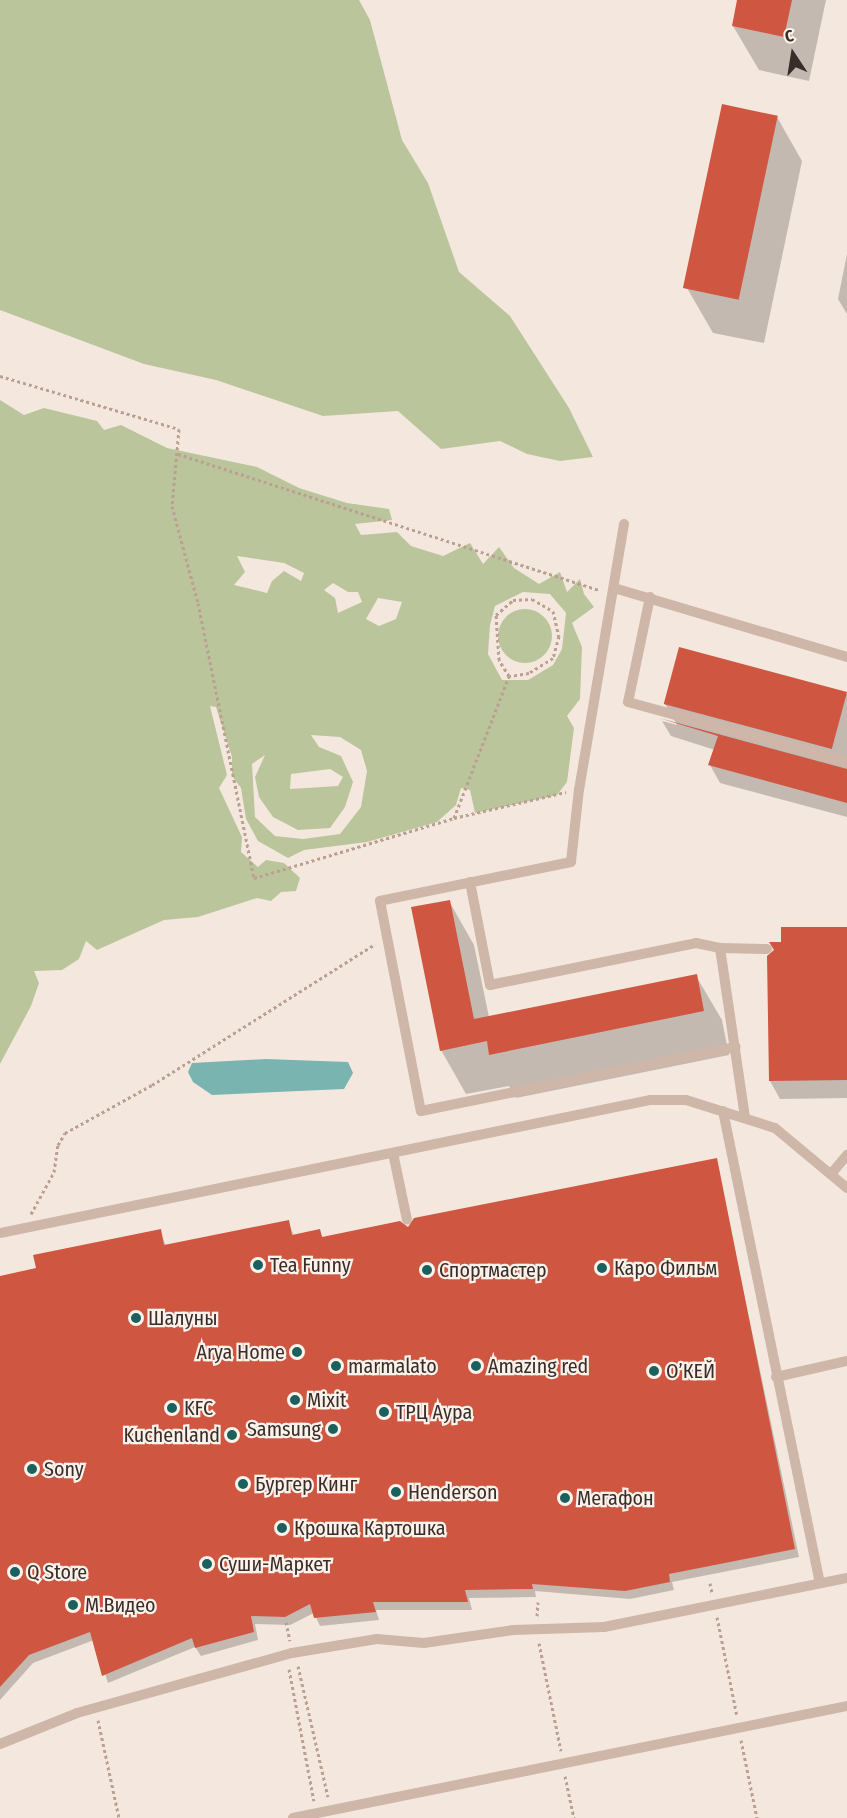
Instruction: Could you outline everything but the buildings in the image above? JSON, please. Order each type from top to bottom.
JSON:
[{"type":"lane","points":[[624,524],[579,789],[571,862],[380,901],[421,1111],[736,1047]]},
{"type":"lane","points":[[614,591],[650,597],[847,657]]},
{"type":"lane","points":[[650,597],[628,702],[847,762]]},
{"type":"lane","points":[[470,882],[490,985],[696,943],[720,948],[767,949]]},
{"type":"lane","points":[[720,948],[745,1117]]},
{"type":"lane","points":[[0,1233],[650,1100],[686,1100],[775,1128],[847,1188]]},
{"type":"lane","points":[[723,1111],[820,1583]]},
{"type":"lane","points":[[393,1153],[407,1220]]},
{"type":"lane","points":[[831,1174],[847,1155]]},
{"type":"lane","points":[[776,1377],[847,1361]]},
{"type":"lane","points":[[0,1744],[96,1708],[164,1692],[206,1676],[292,1653],[377,1639],[424,1643],[537,1630],[604,1627],[847,1578]]},
{"type":"lane","points":[[293,1818],[847,1706]]},
{"type":"path","points":[[0,376],[178,429],[178,454],[172,506],[198,603],[254,878],[454,818],[579,789]]},
{"type":"path","points":[[178,454],[614,591]]},
{"type":"path","points":[[532,599],[553,611],[559,636],[552,658],[529,673],[509,676],[499,660],[496,615],[513,600],[532,599]]},
{"type":"path","points":[[454,818],[509,676]]},
{"type":"path","points":[[22,1228],[54,1172],[58,1145],[65,1133],[152,1085],[387,936]]},
{"type":"path","points":[[710,1583],[757,1818]]},
{"type":"path","points":[[538,1602],[537,1630],[574,1818]]},
{"type":"path","points":[[316,1813],[288,1669],[294,1664],[300,1667],[331,1810]]},
{"type":"path","points":[[96,1708],[119,1818]]},
{"type":"green space","points":[[0,0],[359,0],[370,20],[402,140],[428,183],[459,272],[510,316],[569,408],[593,457],[560,461],[527,454],[500,441],[441,449],[398,411],[323,416],[216,380],[144,364],[0,310]]},
{"type":"green space","points":[[0,400],[24,415],[44,408],[97,421],[104,430],[121,425],[167,448],[257,467],[299,488],[347,503],[389,509],[392,520],[355,524],[361,535],[397,532],[411,546],[443,556],[470,543],[483,564],[499,547],[514,568],[539,584],[560,572],[567,592],[580,579],[584,594],[594,607],[572,623],[582,647],[580,699],[567,716],[574,728],[567,782],[557,795],[475,813],[470,790],[461,788],[456,805],[437,822],[367,842],[304,850],[288,858],[258,841],[246,819],[241,788],[232,776],[232,757],[216,707],[210,706],[227,775],[219,788],[242,837],[241,852],[258,867],[266,860],[284,863],[300,878],[296,891],[281,892],[271,901],[257,898],[198,917],[164,920],[97,950],[86,941],[79,959],[62,970],[34,971],[39,983],[31,1006],[0,1064]],"holes":[[[237,556],[284,563],[304,573],[301,581],[284,571],[272,581],[267,593],[234,585],[245,572]],[[333,583],[348,592],[358,592],[362,602],[338,613],[335,598],[324,590]],[[523,592],[550,594],[566,613],[562,649],[553,665],[528,680],[502,680],[488,654],[490,625],[495,606]],[[378,598],[402,602],[396,619],[379,626],[366,619]],[[311,735],[340,737],[361,750],[367,771],[361,807],[340,834],[303,839],[275,836],[255,817],[252,764],[265,755],[255,777],[259,797],[273,817],[298,830],[330,828],[345,807],[353,782],[341,756],[319,747]],[[330,769],[343,777],[338,786],[290,789],[291,774]]]},
{"type":"green space","points":[[525,609],[535,611],[544,617],[550,626],[552,636],[550,646],[544,655],[535,661],[525,663],[515,661],[506,655],[500,646],[498,636],[500,626],[506,617],[515,611]]},
{"type":"water","points":[[266,1059],[348,1062],[353,1073],[344,1089],[212,1095],[193,1082],[188,1072],[192,1063]]},
{"type":"place","name":"Tea Funny","points":[[258,1265]]},
{"type":"place","name":"Каро Фильм","points":[[602,1268]]},
{"type":"place","name":"Спортмастер","points":[[427,1270]]},
{"type":"place","name":"Шалуны","points":[[136,1318]]},
{"type":"place","name":"Arya Home","points":[[297,1352]]},
{"type":"place","name":"marmalato","points":[[336,1366]]},
{"type":"place","name":"Amazing red","points":[[476,1366]]},
{"type":"place","name":"О’КЕЙ","points":[[654,1371]]},
{"type":"place","name":"Mixit","points":[[295,1400]]},
{"type":"place","name":"KFC","points":[[172,1408]]},
{"type":"place","name":"ТРЦ Аура","points":[[384,1412]]},
{"type":"place","name":"Samsung","points":[[333,1429]]},
{"type":"place","name":"Kuchenland","points":[[232,1435]]},
{"type":"place","name":"Sony","points":[[32,1469]]},
{"type":"place","name":"Бургер Кинг","points":[[243,1484]]},
{"type":"place","name":"Henderson","points":[[396,1492]]},
{"type":"place","name":"Мегафон","points":[[565,1498]]},
{"type":"place","name":"Крошка Картошка","points":[[282,1528]]},
{"type":"place","name":"Суши-Маркет","points":[[207,1564]]},
{"type":"place","name":"Q Store","points":[[15,1572]]},
{"type":"place","name":"М.Видео","points":[[73,1605]]}]
